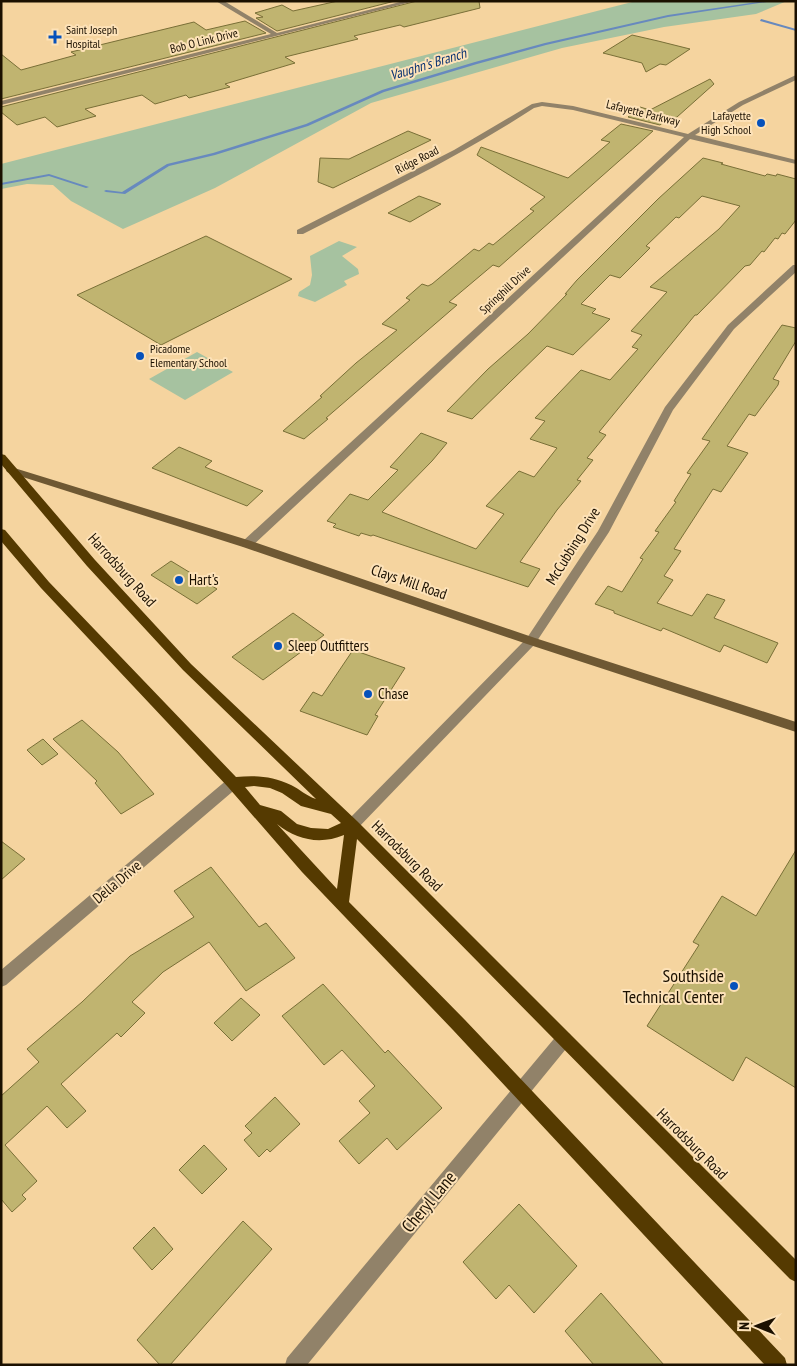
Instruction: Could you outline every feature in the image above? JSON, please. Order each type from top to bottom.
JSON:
[{"type":"main road","name":"Harrodsburg Road","points":[[1,457],[6,469],[187,667],[352,825],[796,1273]]},
{"type":"main road","name":"Clays Mill Road","points":[[6,469],[247,544],[796,727]]},
{"type":"main road","points":[[1,532],[51,592],[778,1365]]},
{"type":"main road","points":[[232,784],[254,781],[271,783],[287,789],[306,802],[335,809]]},
{"type":"main road","points":[[255,809],[276,815],[293,829],[311,834],[329,835],[352,825]]},
{"type":"main road","points":[[342,903],[352,825]]},
{"type":"street","points":[[219,1],[277,35]]},
{"type":"street","name":"Bob O Link Drive","points":[[1,103],[412,1]]},
{"type":"street","name":"Springhill Drive","points":[[247,544],[689,136],[710,121],[758,94],[796,77]]},
{"type":"street","name":"Lafayette Parkway","points":[[542,104],[573,108],[796,162]]},
{"type":"street","name":"Ridge Road","points":[[300,232],[457,152],[488,135],[532,106],[542,104]]},
{"type":"street","name":"McCubbing Drive","points":[[352,825],[531,640],[603,532],[668,409],[730,327],[796,267]]},
{"type":"street","name":"Della Drive","points":[[1,980],[232,784]]},
{"type":"street","name":"Cheryl Lane","points":[[294,1365],[564,1039]]},
{"type":"green space","points":[[636,1],[787,1],[756,14],[664,27],[562,48],[371,103],[215,188],[123,229],[71,201],[53,185],[27,184],[1,189],[1,164]]},
{"type":"green space","points":[[339,241],[357,247],[342,256],[358,269],[359,274],[344,281],[347,285],[315,302],[298,296],[299,292],[310,285],[312,275],[310,256]]},
{"type":"green space","points":[[197,352],[233,372],[185,400],[149,379]]},
{"type":"building","points":[[338,1],[395,1],[277,31],[256,18],[263,17],[255,13],[282,5],[293,11]]},
{"type":"building","points":[[417,1],[479,1],[480,8],[404,27],[400,25],[354,36],[358,39],[285,57],[295,63],[225,84],[230,87],[189,98],[186,95],[155,104],[142,95],[85,109],[96,116],[57,127],[45,117],[17,125],[1,112],[1,107]]},
{"type":"building","points":[[245,21],[266,33],[1,99],[1,54],[21,70],[76,55],[71,52],[194,22],[206,30]]},
{"type":"building","points":[[632,35],[690,49],[666,65],[660,64],[646,72],[642,63],[603,53]]},
{"type":"building","points":[[710,79],[714,84],[677,117],[671,120],[667,119],[660,125],[628,117],[640,107],[650,110]]},
{"type":"building","points":[[621,124],[653,131],[499,267],[493,265],[449,302],[457,305],[304,439],[283,431],[322,397],[320,396],[356,363],[397,330],[382,324],[410,300],[406,298],[422,284],[428,286],[432,284],[474,249],[479,251],[489,243],[493,245],[534,211],[530,209],[545,197],[477,155],[481,147],[568,178],[610,142],[601,140]]},
{"type":"building","points":[[408,131],[431,140],[333,188],[318,182],[320,158],[349,159]]},
{"type":"building","points":[[703,158],[765,176],[767,174],[776,176],[777,174],[796,179],[796,220],[785,234],[782,233],[778,239],[775,238],[764,252],[762,251],[750,265],[745,266],[695,315],[599,432],[606,435],[587,458],[593,460],[577,480],[581,481],[557,510],[520,562],[540,569],[528,587],[373,535],[361,533],[359,536],[333,527],[336,524],[327,521],[350,494],[368,500],[398,470],[390,467],[421,433],[447,443],[382,512],[476,549],[504,514],[486,506],[519,471],[534,477],[557,448],[530,439],[545,421],[535,418],[581,370],[610,380],[638,349],[632,347],[642,335],[631,331],[667,292],[650,287],[719,229],[740,206],[702,196],[679,218],[676,217],[646,246],[650,248],[620,278],[610,275],[581,304],[596,309],[592,313],[610,319],[573,355],[547,346],[472,419],[447,411],[488,369],[528,334],[567,294],[565,294],[577,280],[658,199]]},
{"type":"building","points":[[419,196],[441,204],[410,222],[388,213]]},
{"type":"building","points":[[206,236],[292,279],[161,345],[77,295]]},
{"type":"building","points":[[782,325],[796,328],[796,341],[773,379],[779,381],[778,385],[755,416],[749,414],[727,446],[748,453],[721,492],[713,489],[674,549],[681,551],[664,576],[673,580],[657,603],[692,616],[707,594],[725,600],[714,618],[778,643],[767,663],[724,645],[720,652],[663,628],[661,631],[595,604],[608,586],[622,592],[643,559],[640,558],[659,532],[655,531],[676,502],[674,501],[691,474],[687,473],[710,441],[702,439]]},
{"type":"building","points":[[179,447],[212,461],[205,467],[263,491],[247,506],[152,468]]},
{"type":"building","name":"Hart's","points":[[171,561],[217,589],[197,604],[151,575]]},
{"type":"building","name":"Sleep Outfitters","points":[[293,613],[324,635],[263,680],[232,657]]},
{"type":"building","name":"Chase","points":[[353,650],[405,668],[375,715],[378,716],[367,735],[300,711],[313,692],[322,696]]},
{"type":"building","points":[[82,720],[118,752],[154,794],[121,814],[95,783],[97,781],[53,739]]},
{"type":"building","points":[[43,739],[58,754],[42,765],[27,750]]},
{"type":"building","points":[[1,841],[25,859],[1,880]]},
{"type":"building","name":"Southside Technical Center","points":[[796,850],[796,1088],[746,1057],[733,1081],[647,1026],[699,945],[693,942],[722,896],[756,916]]},
{"type":"building","points":[[211,867],[259,927],[266,923],[295,958],[246,991],[209,942],[163,972],[132,1002],[145,1013],[121,1037],[117,1033],[61,1084],[86,1111],[67,1128],[47,1106],[5,1145],[37,1181],[22,1195],[26,1199],[12,1212],[1,1199],[1,1096],[39,1062],[27,1049],[82,1002],[130,956],[194,917],[174,891]]},
{"type":"building","points":[[323,984],[385,1053],[388,1050],[442,1108],[397,1150],[387,1138],[359,1164],[339,1141],[370,1113],[359,1101],[375,1086],[342,1050],[324,1065],[282,1016]]},
{"type":"building","points":[[241,998],[260,1015],[232,1041],[214,1023]]},
{"type":"building","points":[[275,1097],[300,1124],[270,1152],[267,1149],[259,1157],[244,1140],[252,1133],[245,1126]]},
{"type":"building","points":[[204,1145],[227,1169],[202,1194],[179,1170]]},
{"type":"building","points":[[519,1204],[577,1266],[534,1313],[509,1285],[496,1299],[463,1262]]},
{"type":"building","points":[[243,1221],[272,1249],[170,1365],[160,1365],[137,1340]]},
{"type":"building","points":[[154,1227],[173,1249],[152,1270],[133,1248]]},
{"type":"building","points":[[601,1293],[664,1365],[594,1365],[565,1331]]},
{"type":"waterway","name":"Vaughn's Branch","points":[[106,191],[123,193],[168,165],[214,154],[307,125],[383,91],[476,63],[545,44],[668,16],[772,1]]},
{"type":"waterway","points":[[761,20],[796,30]]},
{"type":"waterway","name":"Vaughn's Branch","points":[[1,184],[49,175],[87,187]]},
{"type":"place","name":"Saint Joseph Hospital","points":[[55,37]]},
{"type":"place","name":"Lafayette High School","points":[[761,123]]},
{"type":"place","name":"Picadome Elementary School","points":[[140,356]]},
{"type":"place","name":"Hart's","points":[[179,580]]},
{"type":"place","name":"Sleep Outfitters","points":[[278,646]]},
{"type":"place","name":"Chase","points":[[368,694]]},
{"type":"place","name":"Southside Technical Center","points":[[734,986]]}]
